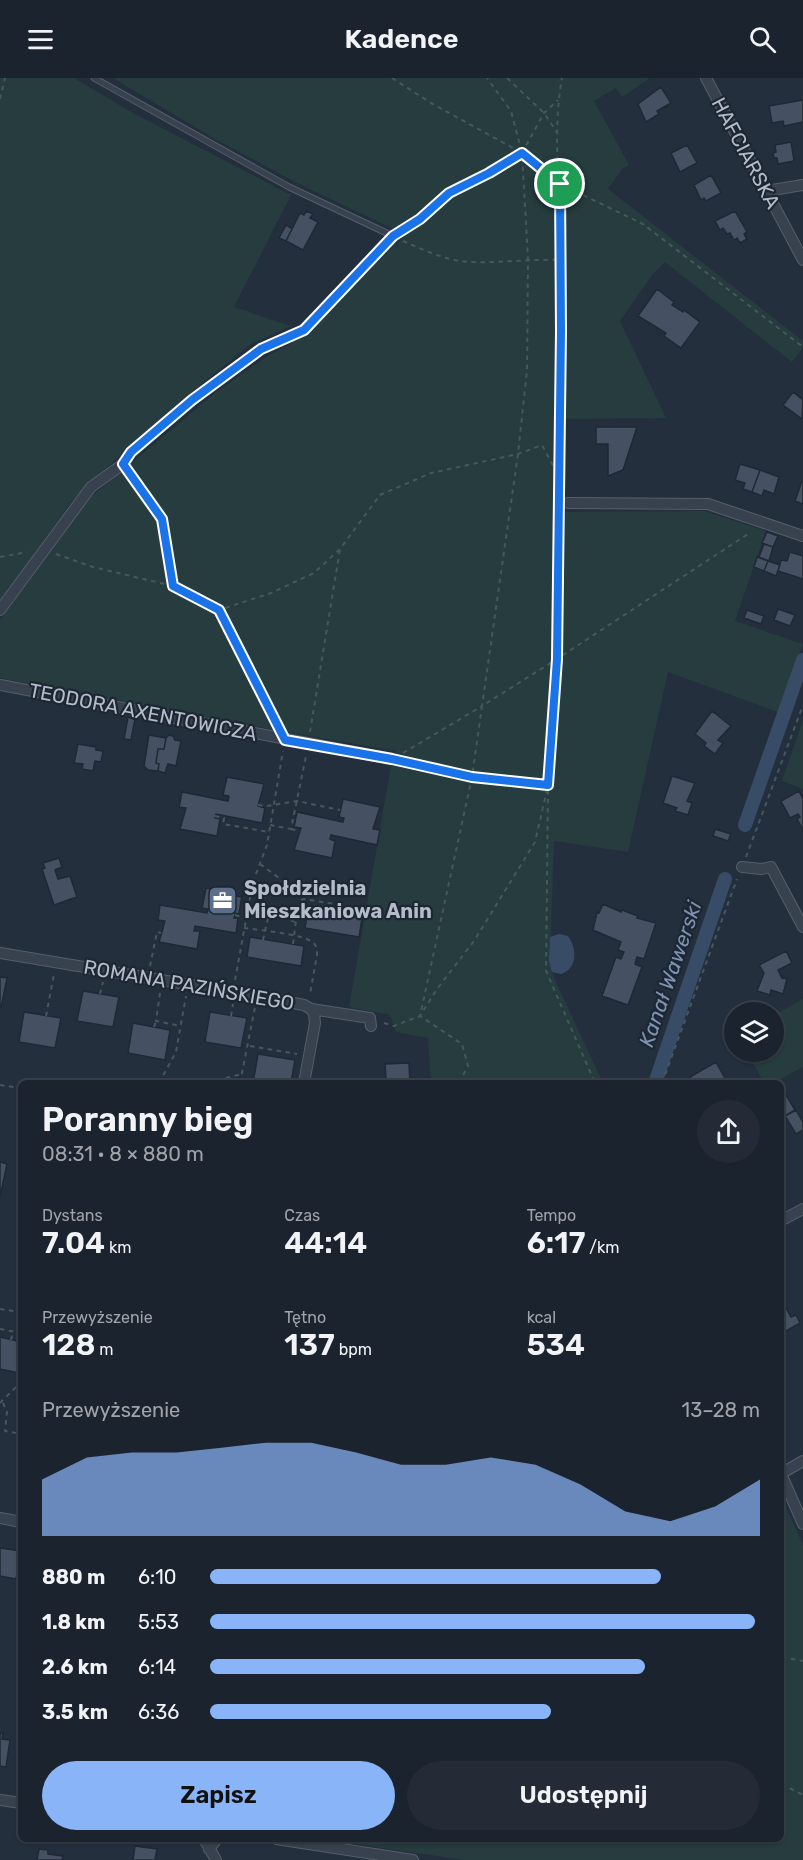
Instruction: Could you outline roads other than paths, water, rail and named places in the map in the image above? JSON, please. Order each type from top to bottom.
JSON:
[{"type":"street","name":"HAFCIARSKA","points":[[706,78],[803,260]]},
{"type":"street","points":[[766,191],[803,184]]},
{"type":"street","points":[[0,610],[91,487],[123,464],[131,452],[192,400],[235,368],[261,349],[304,330],[393,236]]},
{"type":"street","points":[[564,501],[708,504],[803,536]]},
{"type":"street","name":"TEODORA AXENTOWICZA","points":[[0,686],[392,759]]},
{"type":"street","points":[[742,867],[762,869],[771,867],[803,927]]},
{"type":"street","name":"ROMANA PAZIŃSKIEGO","points":[[0,953],[257,995],[370,1022]]},
{"type":"street","points":[[305,1080],[315,1023],[314,1014],[309,1008]]},
{"type":"street","points":[[784,1219],[803,1209]]},
{"type":"street","points":[[784,1474],[803,1461]]},
{"type":"street","points":[[784,1480],[803,1524]]},
{"type":"street","points":[[0,1518],[18,1521]]},
{"type":"street","points":[[0,1800],[18,1803]]},
{"type":"street","points":[[205,1842],[216,1860]]},
{"type":"street","points":[[209,1850],[215,1842]]},
{"type":"street","points":[[296,1842],[413,1860]]},
{"type":"lane","points":[[94,78],[289,187],[393,236]]},
{"type":"water","points":[[559,934],[568,936],[574,952],[571,967],[561,974],[552,972],[549,961],[550,937]]},
{"type":"waterway","name":"Kanał Wawerski","points":[[745,825],[803,660]]},
{"type":"waterway","name":"Kanał Wawerski","points":[[656,1080],[725,879]]},
{"type":"place","name":"Społdzielnia Mieszkaniowa Anin","points":[[223,900]]}]
